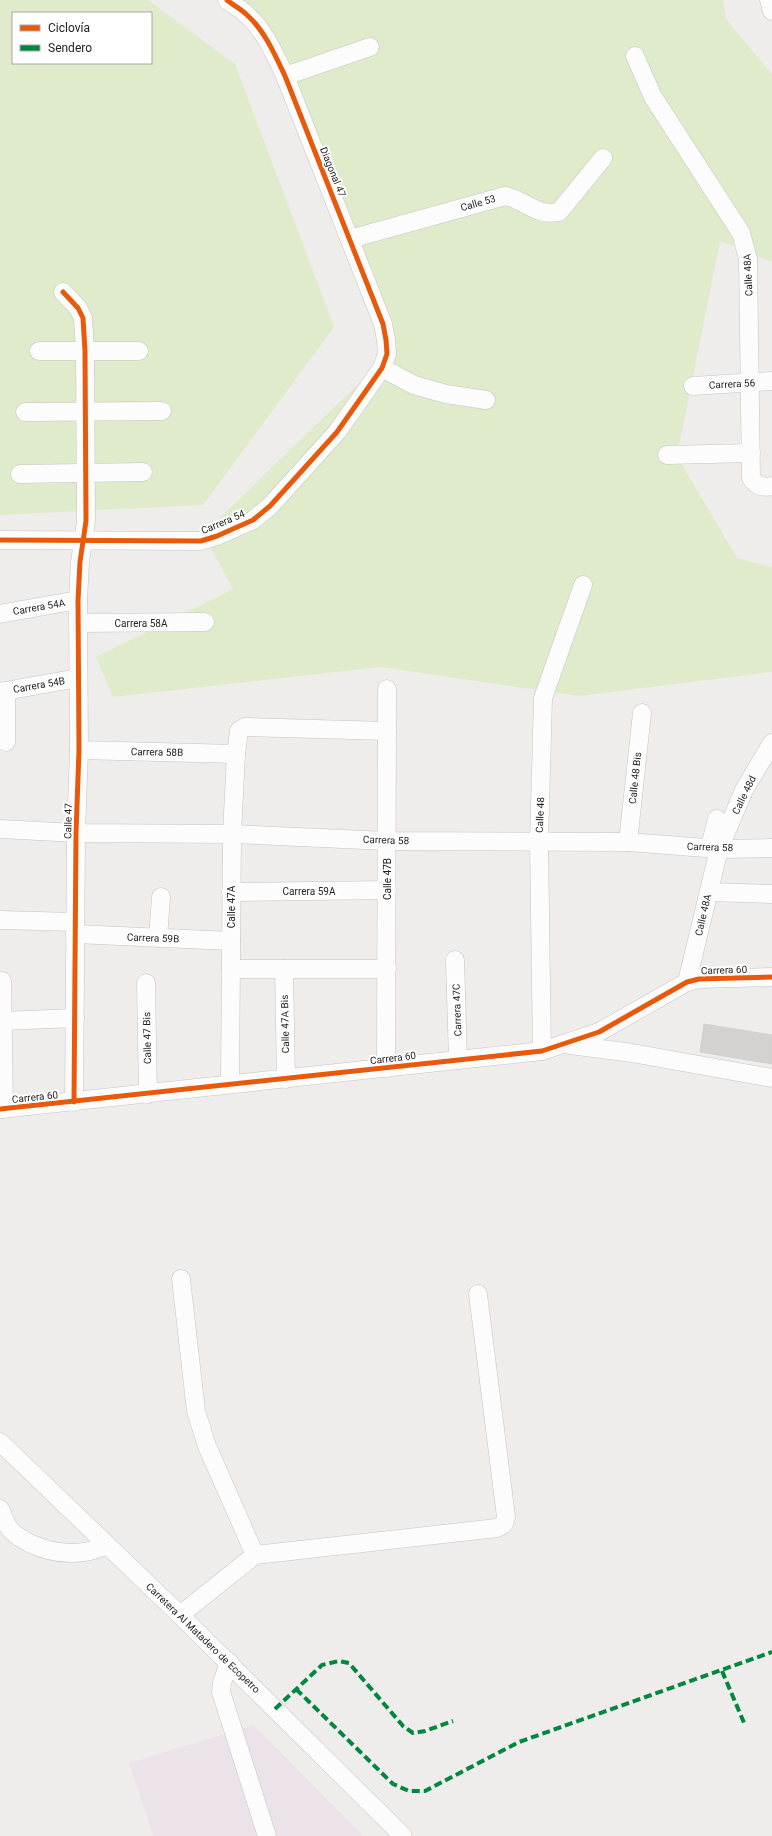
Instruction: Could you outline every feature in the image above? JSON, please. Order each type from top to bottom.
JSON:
[{"type":"street","name":"Diagonal 47","points":[[227,0],[247,15],[261,32],[271,47],[285,76],[383,324],[387,354],[382,368]]},
{"type":"street","points":[[769,0],[772,11]]},
{"type":"street","points":[[285,76],[370,47]]},
{"type":"street","name":"Calle 48A","points":[[635,56],[654,97],[741,233],[746,245],[748,259],[752,453],[751,478],[755,484],[763,488],[772,486]]},
{"type":"street","name":"Calle 53","points":[[350,239],[505,196],[512,197],[528,207],[540,211],[554,213],[560,212],[603,158]]},
{"type":"street","name":"Calle 47","points":[[63,292],[78,308],[83,318],[85,351],[86,521],[78,600],[79,750],[76,833],[74,1102]]},
{"type":"street","points":[[39,351],[139,351]]},
{"type":"street","points":[[382,368],[414,385],[446,394],[486,400]]},
{"type":"street","name":"Carrera 54","points":[[0,540],[83,542],[201,541],[217,536],[253,520],[270,506],[337,432],[382,368]]},
{"type":"street","name":"Carrera 56","points":[[693,386],[772,381]]},
{"type":"street","points":[[25,412],[162,411]]},
{"type":"street","points":[[667,455],[752,453]]},
{"type":"street","points":[[20,474],[143,472]]},
{"type":"street","name":"Calle 48","points":[[542,1052],[539,843],[543,698],[583,585]]},
{"type":"street","name":"Carrera 54A","points":[[0,614],[78,600]]},
{"type":"street","name":"Carrera 58A","points":[[78,623],[205,622]]},
{"type":"street","name":"Carrera 54B","points":[[3,692],[78,678]]},
{"type":"street","name":"Calle 47B","points":[[386,1068],[387,689]]},
{"type":"street","points":[[3,692],[6,742]]},
{"type":"street","name":"Calle 48 Bis","points":[[628,842],[642,713]]},
{"type":"street","name":"Calle 47A","points":[[230,1084],[232,834],[236,754],[239,731],[245,727],[387,731]]},
{"type":"street","name":"Calle 48d","points":[[714,848],[744,790],[772,743]]},
{"type":"street","name":"Carrera 58B","points":[[79,750],[236,754]]},
{"type":"street","points":[[714,848],[717,818]]},
{"type":"street","name":"Carrera 58","points":[[0,829],[76,833],[232,834],[387,841],[539,843],[628,842],[714,848],[772,848]]},
{"type":"street","name":"Calle 48A","points":[[687,982],[708,892],[714,848]]},
{"type":"street","name":"Carrera 59A","points":[[231,892],[387,890]]},
{"type":"street","points":[[708,892],[772,894]]},
{"type":"street","points":[[158,938],[161,897]]},
{"type":"street","points":[[0,920],[75,928]]},
{"type":"street","name":"Carrera 59B","points":[[75,928],[158,938],[231,941]]},
{"type":"street","name":"Carrera 47C","points":[[455,960],[458,1060]]},
{"type":"street","points":[[231,969],[387,969]]},
{"type":"street","name":"Calle 47A Bis","points":[[284,969],[286,1079]]},
{"type":"street","name":"Carrera 60","points":[[2,1109],[542,1052],[599,1032],[687,982],[699,979],[772,977]]},
{"type":"street","points":[[2,981],[2,1109]]},
{"type":"street","name":"Calle 47 Bis","points":[[146,983],[148,1094]]},
{"type":"street","points":[[3,1021],[75,1018]]},
{"type":"street","points":[[567,1044],[772,1078]]},
{"type":"street","points":[[180,1279],[196,1411],[207,1446],[255,1555]]},
{"type":"street","points":[[180,1614],[255,1555],[497,1528],[504,1524],[506,1517],[478,1294]]},
{"type":"street","name":"Carretera Al Matadero de Ecopetro","points":[[0,1442],[180,1614],[403,1836]]},
{"type":"street","points":[[0,1508],[10,1529],[20,1538],[54,1552],[73,1554],[88,1552],[107,1545]]},
{"type":"street","points":[[228,1662],[221,1692],[267,1836]]},
{"type":"shaded area","points":[[254,1725],[363,1836],[153,1836],[129,1763]]},
{"type":"green space","points":[[0,0],[148,0],[235,64],[334,327],[203,505],[0,515]]},
{"type":"green space","points":[[236,0],[723,0],[726,19],[772,74],[772,262],[720,241],[677,456],[737,558],[772,567],[772,672],[579,696],[380,667],[113,697],[96,657],[233,589],[203,534],[391,352],[352,239],[264,18]]},
{"type":"building","points":[[704,1024],[772,1035],[772,1064],[700,1052]]},
{"type":"marked path","points":[[296,1689],[393,1784],[409,1791],[425,1791],[519,1742],[772,1652]]},
{"type":"marked path","points":[[275,1709],[322,1665],[339,1661],[349,1663],[403,1726],[413,1733],[425,1731],[453,1721]]},
{"type":"marked path","points":[[722,1671],[745,1725]]},
{"type":"cycle path","points":[[0,540],[201,541],[217,536],[253,520],[270,506],[337,432],[382,368],[387,354],[383,324],[285,76],[259,28],[245,13],[227,0]]},
{"type":"cycle path","points":[[63,292],[78,308],[83,318],[85,351],[86,521],[80,562],[78,600],[79,750],[76,833],[74,1102]]},
{"type":"cycle path","points":[[0,1109],[542,1051],[599,1032],[687,982],[699,979],[772,977]]}]
